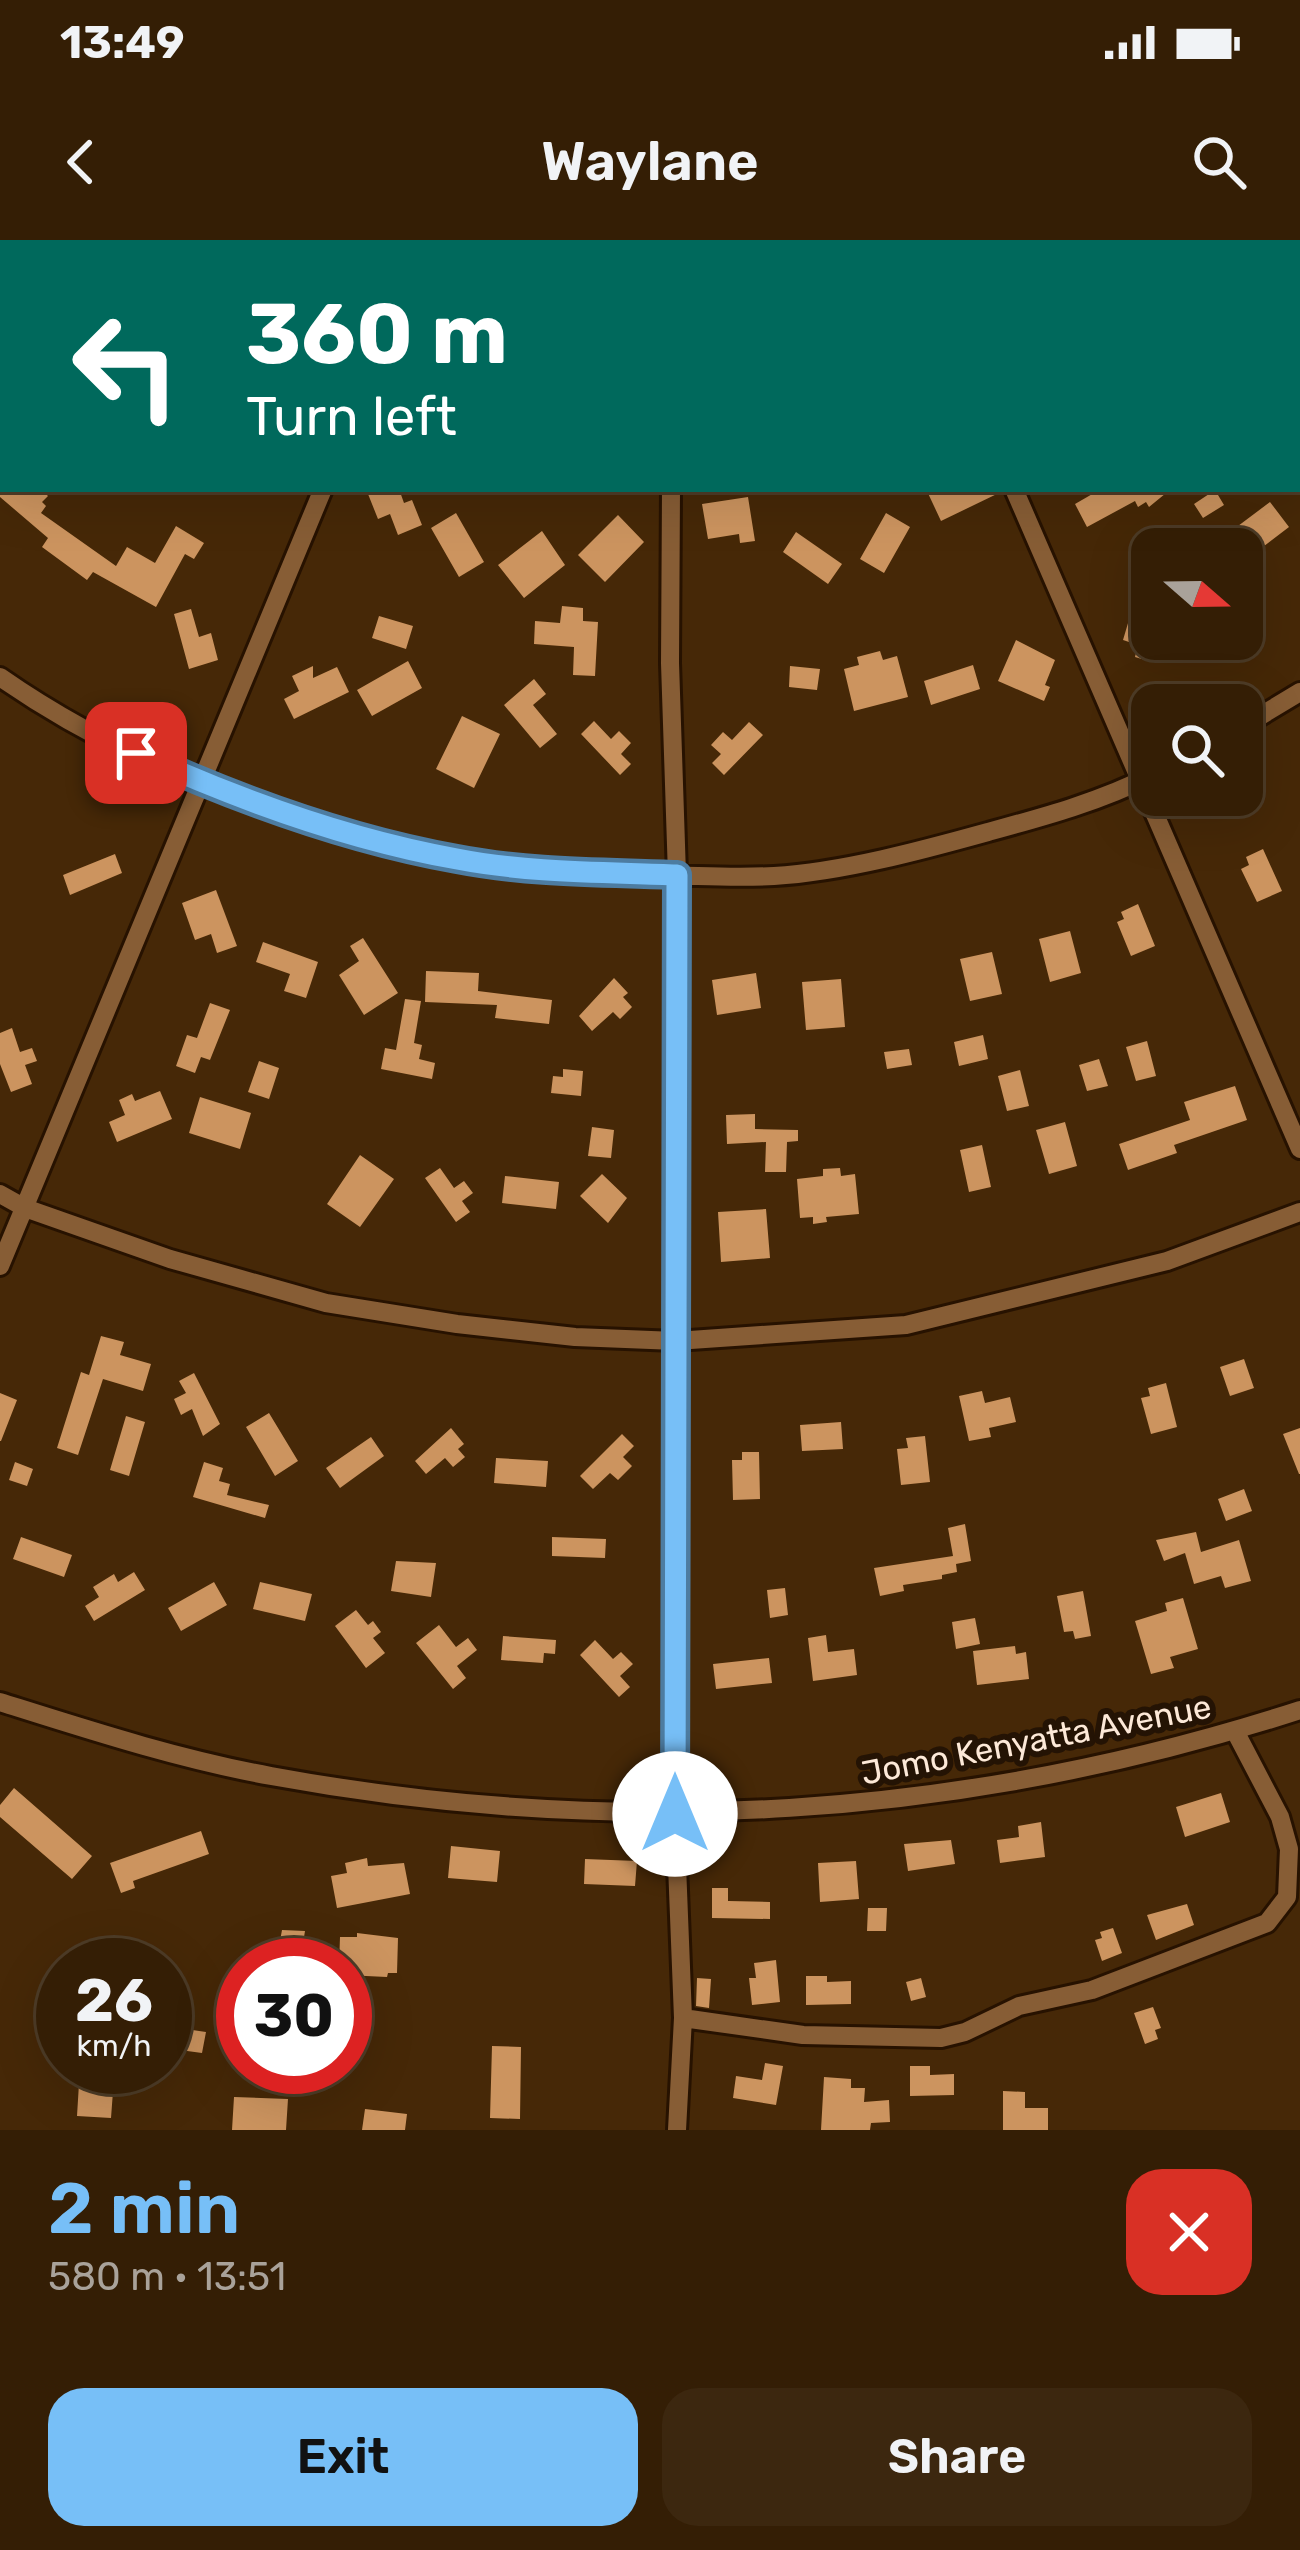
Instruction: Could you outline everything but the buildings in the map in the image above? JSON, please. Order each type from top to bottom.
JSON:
[{"type":"street","points":[[0,1266],[322,492]]},
{"type":"street","points":[[670,492],[677,875],[675,1814],[683,2018],[677,2130]]},
{"type":"street","points":[[1015,492],[1131,745]]},
{"type":"street","points":[[0,677],[44,708],[203,783],[303,821],[458,860],[556,870],[776,876],[924,850],[1046,816],[1131,784]]},
{"type":"street","points":[[1263,714],[1300,692]]},
{"type":"street","points":[[1162,816],[1300,1149]]},
{"type":"street","points":[[0,1194],[25,1208],[170,1259],[326,1303],[457,1324],[676,1341],[906,1325],[1167,1261],[1300,1212]]},
{"type":"street","name":"Jomo Kenyatta Avenue","points":[[0,1702],[143,1747],[271,1776],[452,1802],[675,1814],[840,1807],[928,1796],[1049,1774],[1234,1731],[1300,1710]]},
{"type":"street","points":[[683,2018],[803,2035],[941,2038],[1019,2006],[1092,1990],[1267,1923],[1287,1898],[1289,1849],[1280,1817],[1234,1731]]},
{"type":"route","points":[[136,753],[303,821],[458,860],[677,875],[675,1814]]}]
